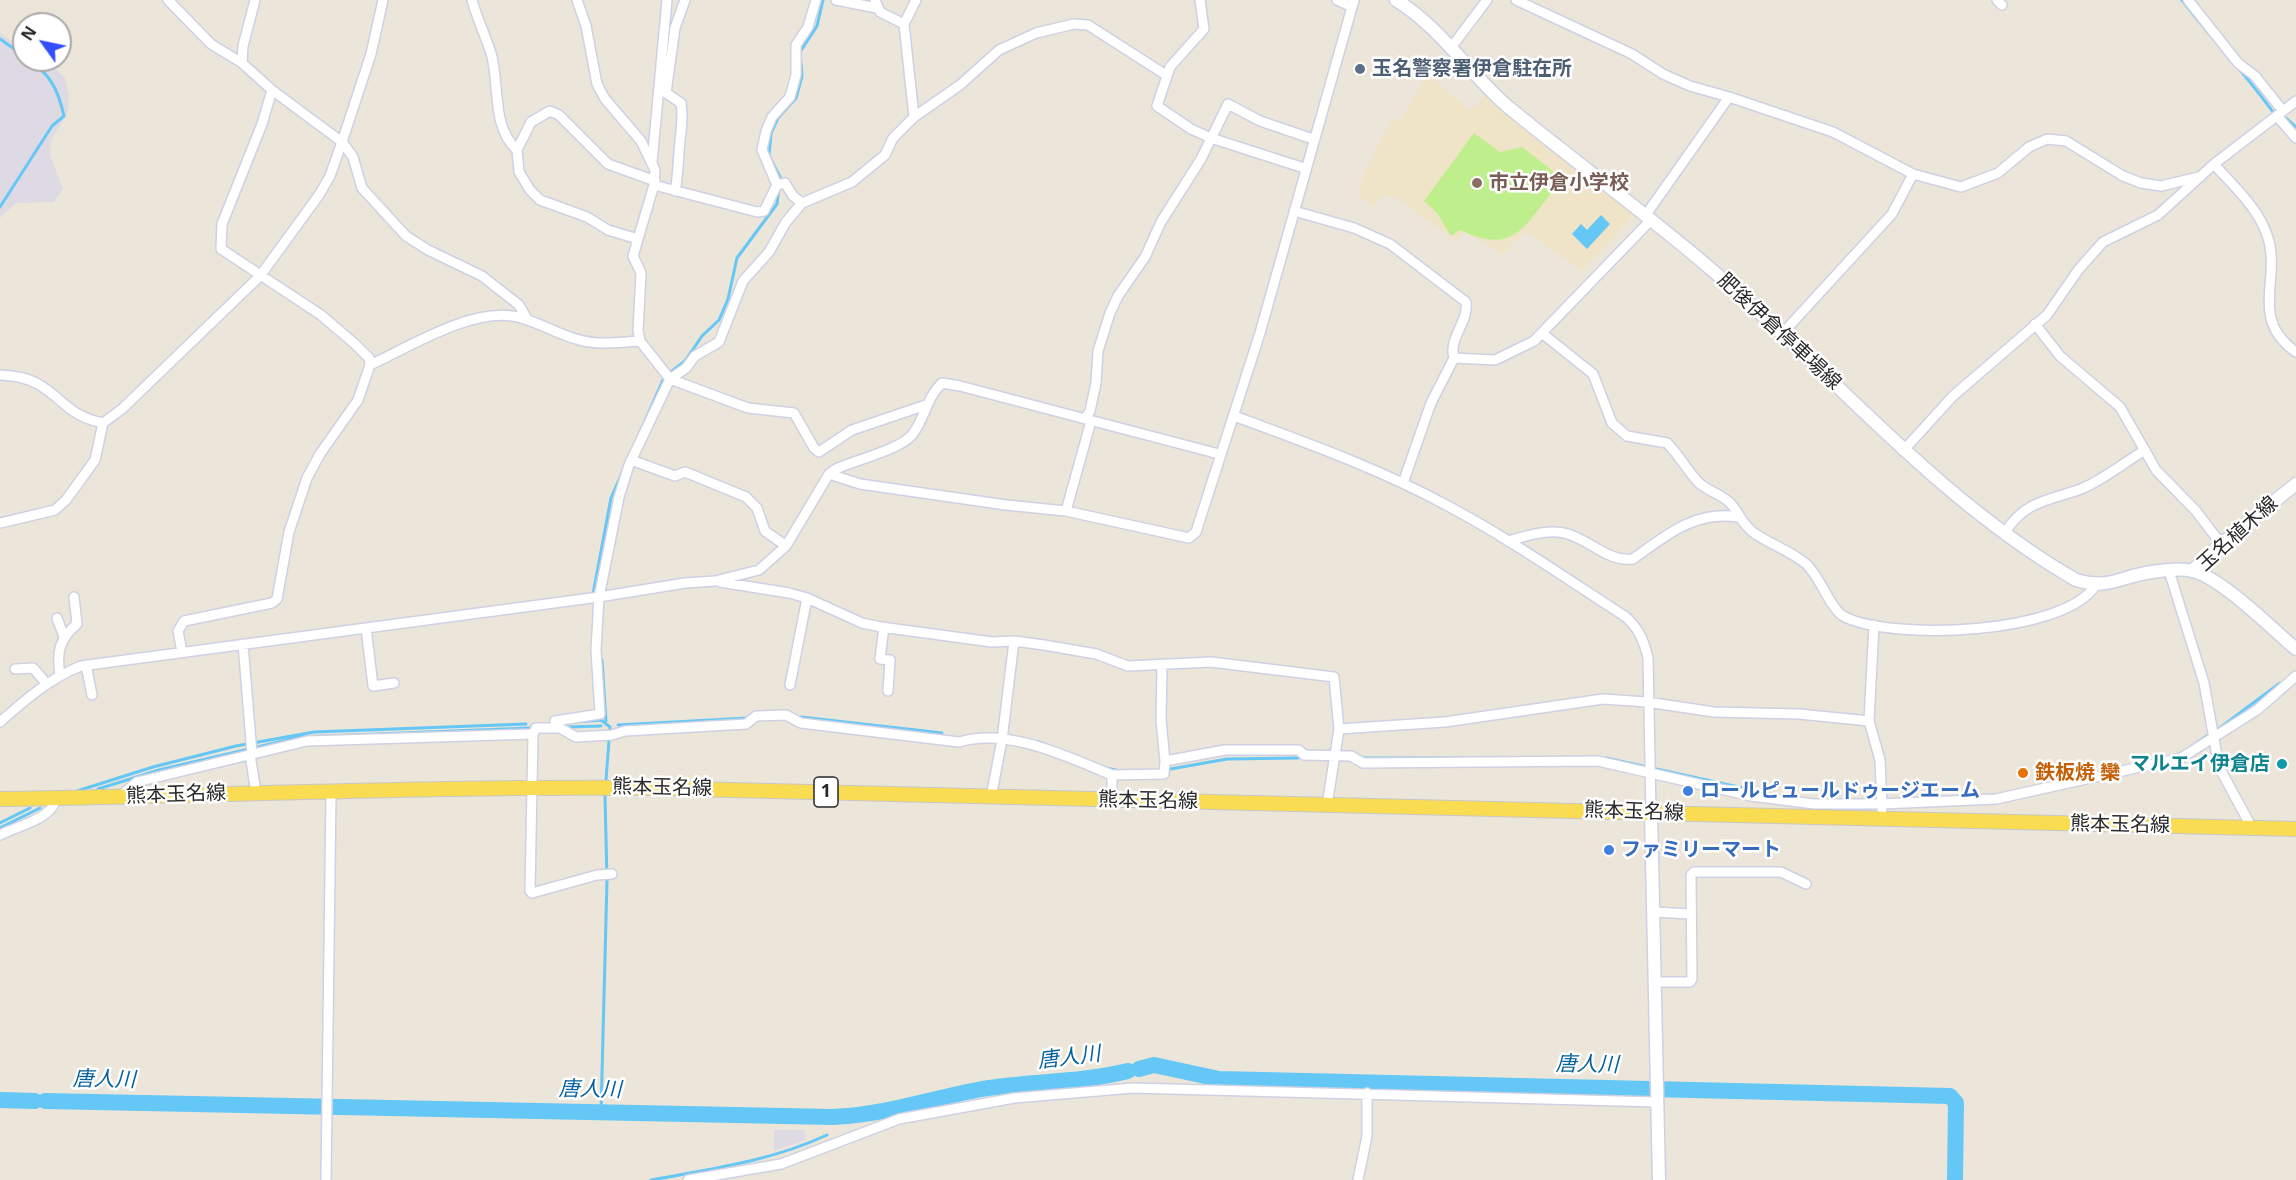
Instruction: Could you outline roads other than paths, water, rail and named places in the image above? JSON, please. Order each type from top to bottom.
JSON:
[{"type":"main road","name":"肥後伊倉停車場線","points":[[1396,0],[1415,13],[1495,95],[1712,270],[1903,451],[1970,509],[2006,531],[2065,574],[2096,586]]},
{"type":"main road","name":"玉名植木線","points":[[2296,484],[2221,544],[2192,571],[2224,588],[2296,649]]},
{"type":"main road","points":[[2096,586],[2150,572],[2192,571]]},
{"type":"main road","name":"熊本玉名線","points":[[0,799],[532,787],[2296,829]]},
{"type":"main road","points":[[1651,812],[1659,1180]]},
{"type":"street","points":[[168,0],[211,44],[242,63],[272,90],[342,142],[353,157],[362,188],[406,236],[428,250],[482,276],[519,305],[527,319]]},
{"type":"street","points":[[242,63],[243,46],[255,0]]},
{"type":"street","points":[[0,523],[55,510],[66,500],[95,460],[103,423],[130,401],[260,276],[319,195],[330,176],[371,54],[383,0]]},
{"type":"street","points":[[472,0],[490,53],[502,124],[509,143],[517,150]]},
{"type":"street","points":[[576,0],[586,26],[597,84],[605,99],[641,141],[655,170],[654,183],[633,256],[641,273],[638,331],[640,341],[670,379],[748,408],[794,413],[814,448],[819,452],[852,430],[927,405]]},
{"type":"street","points":[[652,162],[667,0]]},
{"type":"street","points":[[675,191],[680,171],[678,153],[684,124],[681,103],[666,93],[675,28],[685,0]]},
{"type":"street","points":[[780,184],[762,150],[772,117],[790,98],[796,75],[796,45],[808,27],[816,0]]},
{"type":"street","points":[[836,0],[876,4],[885,16],[904,24]]},
{"type":"street","points":[[914,117],[906,63],[904,24],[916,0]]},
{"type":"street","points":[[1200,0],[1204,29],[1170,67],[1158,106],[1191,129],[1211,138],[1304,168]]},
{"type":"street","points":[[829,474],[860,484],[1006,505],[1066,511],[1189,538],[1196,532],[1219,454],[1234,416],[1353,3],[1336,0]]},
{"type":"street","points":[[1450,49],[1487,0]]},
{"type":"street","points":[[1516,0],[1632,54],[1663,74],[1690,86],[1833,132],[1913,174],[1961,187],[1998,173],[2029,147],[2046,139],[2066,141],[2123,176],[2141,183],[2161,186],[2199,177]]},
{"type":"street","points":[[2188,0],[2238,63],[2255,76],[2296,138]]},
{"type":"street","points":[[555,728],[555,721],[600,714],[596,650],[599,597],[619,497],[631,460],[670,379],[686,368],[695,356],[719,342],[742,281],[769,252],[786,222],[802,203],[852,182],[885,154],[893,138],[914,117],[960,85],[999,50],[1036,33],[1074,24],[1088,25],[1166,75]]},
{"type":"street","points":[[182,652],[178,631],[184,621],[272,603],[277,599],[289,532],[307,478],[320,454],[358,400],[370,365],[369,358],[321,315],[225,254],[220,242],[222,224],[262,124],[272,90]]},
{"type":"street","points":[[1454,358],[1495,360],[1507,357],[1543,334],[1647,218],[1729,97]]},
{"type":"street","points":[[1903,451],[1953,396],[2047,315],[2079,269],[2103,242],[2158,214],[2214,164],[2296,101]]},
{"type":"street","points":[[1066,511],[1096,383],[1098,351],[1110,313],[1118,296],[1145,257],[1161,222],[1202,159],[1228,104],[1260,122],[1313,140]]},
{"type":"street","points":[[638,239],[608,230],[587,217],[540,200],[530,190],[519,172],[517,150],[531,122],[550,111],[559,115],[608,164],[675,191],[757,212],[764,211],[780,184]]},
{"type":"street","points":[[2214,164],[2253,207],[2264,226],[2270,248],[2269,316],[2277,333],[2296,352]]},
{"type":"street","points":[[1782,335],[1892,214],[1913,174]]},
{"type":"street","points":[[780,184],[785,183],[793,196],[802,203]]},
{"type":"street","points":[[1294,211],[1361,230],[1390,244],[1462,297],[1467,309],[1452,350],[1454,358],[1431,403],[1403,483]]},
{"type":"street","points":[[370,365],[461,323],[510,315],[527,319],[577,340],[598,343],[640,341]]},
{"type":"street","points":[[2035,324],[2060,356],[2120,407],[2156,470],[2196,511],[2221,544]]},
{"type":"street","points":[[1543,334],[1593,374],[1612,423],[1630,438],[1667,443],[1699,483],[1733,506],[1738,517],[1753,532],[1805,563],[1840,614],[1874,625],[1933,631],[2010,624],[2081,601],[2096,586]]},
{"type":"street","points":[[0,375],[22,377],[38,384],[72,412],[103,423]]},
{"type":"street","points":[[0,722],[60,675],[86,665],[599,597],[685,583],[715,581],[759,570],[786,546],[829,474],[910,437],[921,421],[937,388],[947,382],[1219,454]]},
{"type":"street","points":[[1234,416],[1327,450],[1403,483],[1448,506],[1508,541],[1626,617],[1636,626],[1644,641],[1648,658],[1647,702],[1651,812]]},
{"type":"street","points":[[2006,531],[2013,521],[2041,500],[2082,488],[2145,450]]},
{"type":"street","points":[[631,460],[675,476],[685,472],[746,497],[757,508],[765,531],[786,546]]},
{"type":"street","points":[[1508,541],[1557,532],[1569,534],[1615,558],[1625,560],[1633,559],[1676,528],[1719,514],[1738,517]]},
{"type":"street","points":[[2169,571],[2204,683],[2219,767],[2252,828]]},
{"type":"street","points":[[715,581],[807,598],[862,623],[992,642],[1014,641],[1096,654],[1128,666],[1211,662],[1334,677],[1340,729],[1327,806]]},
{"type":"street","points":[[60,675],[58,663],[64,637],[77,624],[74,597]]},
{"type":"street","points":[[790,686],[807,598]]},
{"type":"street","points":[[57,618],[64,637]]},
{"type":"street","points":[[1874,625],[1869,721],[1880,760],[1883,819]]},
{"type":"street","points":[[885,627],[880,659],[890,660],[888,691]]},
{"type":"street","points":[[366,628],[373,686],[394,683]]},
{"type":"street","points":[[991,797],[1002,740],[1014,641]]},
{"type":"street","points":[[243,644],[256,793]]},
{"type":"street","points":[[86,665],[92,694]]},
{"type":"street","points":[[608,874],[532,893],[530,891],[533,734],[536,728],[555,728],[576,737],[608,736],[625,731],[746,724],[756,716],[786,715],[801,723],[959,742],[971,738],[1002,740],[1048,749],[1112,775],[1164,774],[1161,720],[1162,666]]},
{"type":"street","points":[[15,669],[33,668],[47,684]]},
{"type":"street","points":[[1164,766],[1225,750],[1299,750],[1304,755],[1352,756],[1363,763],[1598,761],[1649,766],[1751,796],[1814,804],[1881,800],[1996,799],[2181,758],[2257,710],[2296,676]]},
{"type":"street","points":[[1340,729],[1445,722],[1603,699],[1647,702],[1714,712],[1798,714],[1869,721]]},
{"type":"street","points":[[119,797],[137,782],[251,750],[307,741],[533,734]]},
{"type":"street","points":[[1112,775],[1113,800]]},
{"type":"street","points":[[326,1180],[331,793]]},
{"type":"street","points":[[0,835],[47,814],[55,806],[56,798]]},
{"type":"street","points":[[1654,982],[1690,982],[1692,979],[1690,914],[1691,874],[1694,872],[1781,872],[1806,884]]},
{"type":"street","points":[[1653,912],[1690,914]]},
{"type":"street","points":[[688,1180],[781,1164],[899,1119],[1014,1098],[1133,1088],[1367,1093],[1657,1094]]},
{"type":"street","points":[[1358,1180],[1367,1136],[1367,1093]]},
{"type":"water","points":[[1601,215],[1610,224],[1587,249],[1572,234],[1581,224],[1587,230]]},
{"type":"waterway","points":[[672,371],[685,361],[702,336],[719,320],[728,299],[737,258],[777,204],[780,177],[769,156],[771,133],[778,118],[796,98],[802,76],[800,52],[817,26],[823,0]]},
{"type":"waterway","points":[[2182,0],[2273,112]]},
{"type":"waterway","points":[[0,39],[12,48]]},
{"type":"waterway","points":[[0,207],[52,126],[64,116],[59,98],[44,72]]},
{"type":"waterway","points":[[2286,118],[2296,127]]},
{"type":"waterway","points":[[593,594],[611,498],[663,380]]},
{"type":"waterway","points":[[602,660],[606,721]]},
{"type":"waterway","points":[[2217,730],[2280,683]]},
{"type":"waterway","points":[[801,717],[942,733]]},
{"type":"waterway","points":[[618,725],[748,718]]},
{"type":"waterway","points":[[575,722],[601,720],[610,727],[606,780]]},
{"type":"waterway","points":[[77,791],[153,767],[236,746],[314,732],[526,724]]},
{"type":"waterway","points":[[568,727],[601,726]]},
{"type":"waterway","points":[[98,789],[159,770],[300,737],[530,728]]},
{"type":"waterway","points":[[2195,744],[2211,733]]},
{"type":"waterway","points":[[1039,742],[1052,747]]},
{"type":"waterway","points":[[1165,770],[1227,759],[1298,758]]},
{"type":"waterway","points":[[1361,758],[1461,758]]},
{"type":"waterway","points":[[1606,758],[1775,795]]},
{"type":"waterway","points":[[1106,768],[1120,771]]},
{"type":"waterway","points":[[601,1113],[607,880],[605,796]]},
{"type":"waterway","points":[[0,823],[30,808]]},
{"type":"waterway","points":[[0,828],[40,808]]},
{"type":"waterway","name":"唐人川","points":[[1139,1069],[1154,1065],[1219,1079],[1950,1096],[1956,1103],[1955,1180]]},
{"type":"waterway","name":"唐人川","points":[[45,1101],[833,1117],[889,1110],[982,1089],[1092,1078],[1128,1071]]},
{"type":"waterway","name":"唐人川","points":[[0,1100],[35,1101]]},
{"type":"waterway","name":"唐人川","points":[[832,1121],[833,1117]]},
{"type":"waterway","points":[[651,1180],[763,1158],[827,1135]]},
{"type":"place","name":"玉名警察署伊倉駐在所","points":[[1360,69]]},
{"type":"place","name":"市立伊倉小学校","points":[[1477,183]]},
{"type":"place","name":"マルエイ伊倉店","points":[[2282,764]]},
{"type":"place","name":"鉄板焼 欒","points":[[2023,773]]},
{"type":"place","name":"ロールピュールドゥージエーム","points":[[1688,791]]},
{"type":"place","name":"ファミリーマート","points":[[1609,850]]}]
